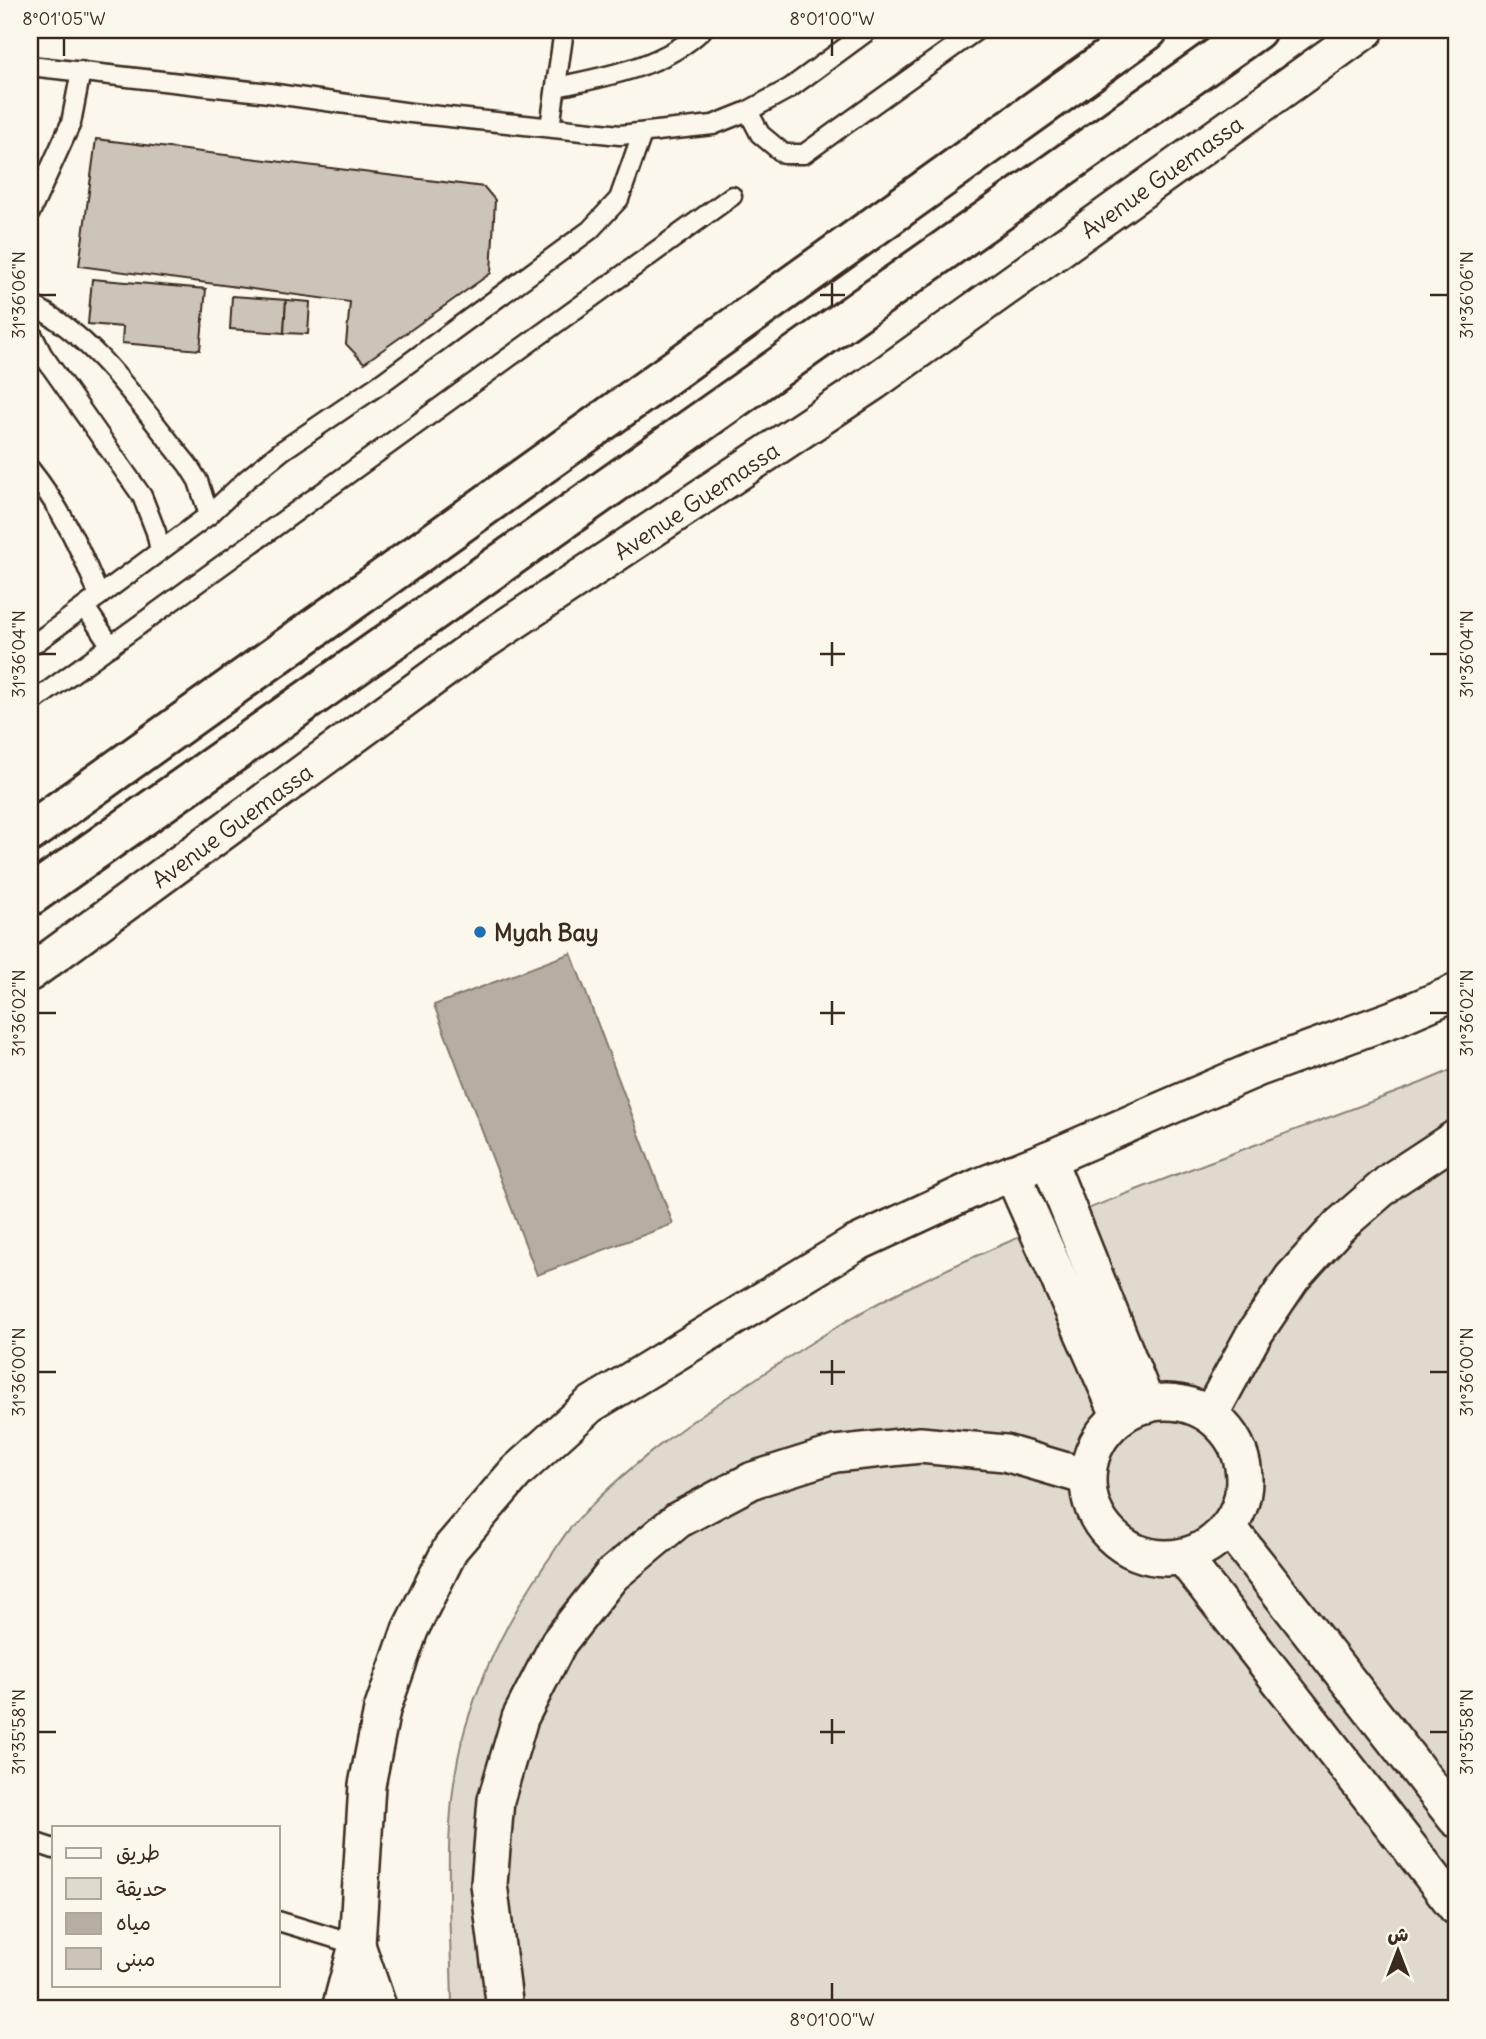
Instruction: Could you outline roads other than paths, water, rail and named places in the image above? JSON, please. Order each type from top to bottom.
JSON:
[{"type":"main road","points":[[30,832],[1148,30]]},
{"type":"main road","points":[[30,896],[1256,30]]},
{"type":"street","name":"Avenue Guemassa","points":[[30,972],[471,650],[874,382],[1366,30]]},
{"type":"street","points":[[340,2009],[358,1945],[361,1850],[367,1785],[382,1710],[410,1630],[451,1548],[516,1472],[590,1405],[853,1245],[1012,1172],[1259,1069],[1398,1017],[1456,992]]},
{"type":"street","points":[[1210,1415],[1253,1336],[1284,1289],[1339,1226],[1392,1180],[1456,1138]]},
{"type":"street","points":[[1048,1159],[1133,1411]]},
{"type":"street","points":[[1012,1172],[1133,1411]]},
{"type":"street","points":[[1168,1402],[1190,1406],[1210,1415],[1228,1433],[1241,1455],[1245,1480],[1241,1506],[1228,1528],[1209,1546],[1183,1557],[1159,1559],[1136,1553],[1116,1541],[1100,1522],[1090,1500],[1087,1477],[1092,1454],[1103,1433],[1133,1411],[1168,1402]]},
{"type":"street","points":[[505,2009],[489,1884],[496,1800],[525,1707],[559,1642],[612,1575],[678,1520],[753,1480],[835,1454],[920,1445],[1005,1452],[1087,1477]]},
{"type":"street","points":[[1228,1528],[1456,1819]]},
{"type":"street","points":[[1183,1557],[1456,1907]]},
{"type":"street","points":[[358,1945],[379,2009]]},
{"type":"lane","points":[[550,127],[564,30]]},
{"type":"lane","points":[[557,87],[632,71],[691,40],[702,30]]},
{"type":"lane","points":[[30,66],[269,93],[411,113],[620,135],[713,124],[748,111],[790,88],[869,30]]},
{"type":"lane","points":[[748,111],[760,134],[784,154],[804,154],[977,30]]},
{"type":"lane","points":[[30,213],[71,123],[81,71]]},
{"type":"lane","points":[[30,645],[209,515],[283,450],[383,382],[590,230],[619,199],[642,134]]},
{"type":"lane","points":[[30,704],[732,196]]},
{"type":"lane","points":[[30,304],[65,326],[103,359],[188,465],[198,481],[209,515]]},
{"type":"lane","points":[[30,330],[42,354],[142,496],[156,532],[160,551]]},
{"type":"lane","points":[[30,469],[48,491],[68,524],[85,560],[92,602],[111,646]]},
{"type":"lane","points":[[30,1841],[52,1848]]},
{"type":"lane","points":[[280,1922],[358,1945]]},
{"type":"water","points":[[571,953],[673,1224],[537,1275],[434,1005]]},
{"type":"place","name":"Myah Bay","points":[[480,932]]}]
